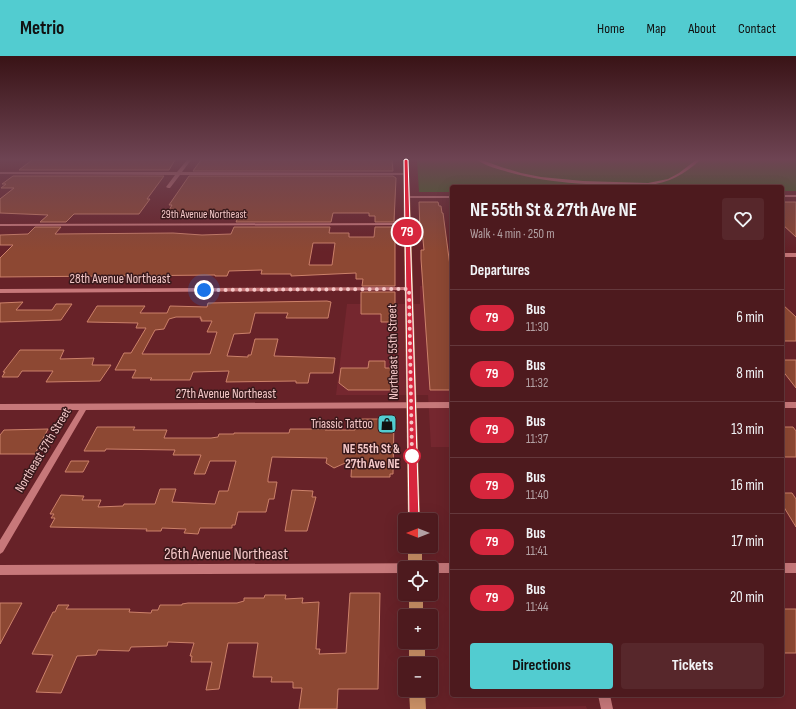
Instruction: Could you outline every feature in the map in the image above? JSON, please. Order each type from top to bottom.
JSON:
[{"type":"main road","name":"Northeast 55th Street","points":[[407,190],[414,513]]},
{"type":"main road","points":[[417,697],[418,709]]},
{"type":"street","points":[[784,196],[796,196]]},
{"type":"street","points":[[407,197],[450,197]]},
{"type":"street","name":"29th Avenue Northeast","points":[[0,225],[407,224]]},
{"type":"street","points":[[784,255],[796,255]]},
{"type":"street","name":"28th Avenue Northeast","points":[[0,291],[409,289]]},
{"type":"street","name":"27th Avenue Northeast","points":[[0,406],[450,405]]},
{"type":"street","points":[[784,405],[796,405]]},
{"type":"street","name":"Northeast 57th Street","points":[[0,549],[84,407]]},
{"type":"street","name":"26th Avenue Northeast","points":[[0,570],[398,568]]},
{"type":"street","name":"26th Avenue Northeast","points":[[438,568],[450,568]]},
{"type":"street","points":[[784,568],[796,568]]},
{"type":"street","points":[[604,697],[607,709]]},
{"type":"shaded area","points":[[420,286],[450,286],[450,447],[431,447],[428,395],[336,395],[347,304],[420,304]]},
{"type":"shaded area","points":[[586,706],[587,709],[436,709]]},
{"type":"green space","points":[[419,190],[450,190],[450,192],[419,192]]},
{"type":"building","points":[[11,190],[153,190],[147,199],[150,199],[139,214],[74,214],[66,222],[40,222],[48,215],[0,213],[0,199]]},
{"type":"building","points":[[179,190],[395,190],[394,222],[375,222],[375,216],[369,216],[369,213],[333,213],[331,222],[236,222],[240,214],[174,214],[176,212],[168,212],[172,205],[169,205]]},
{"type":"building","points":[[419,202],[438,202],[443,213],[450,266],[450,390],[430,390],[421,259],[421,250],[424,250],[422,230],[420,230]]},
{"type":"building","points":[[784,202],[796,202],[796,237],[784,226]]},
{"type":"building","points":[[35,227],[61,227],[55,234],[173,233],[202,235],[231,234],[234,227],[330,227],[329,233],[349,233],[349,237],[374,237],[375,227],[395,227],[395,286],[362,286],[363,279],[356,279],[356,273],[291,276],[291,274],[261,274],[262,270],[229,271],[227,276],[0,277],[0,258],[13,245],[0,245],[0,235],[28,234]],"holes":[[[313,243],[335,243],[332,265],[309,265]]]},
{"type":"building","points":[[361,292],[395,292],[395,322],[381,322],[381,314],[361,314]]},
{"type":"building","points":[[23,302],[16,310],[52,310],[56,304],[72,304],[61,320],[0,322],[0,303]]},
{"type":"building","points":[[331,302],[328,318],[286,318],[288,313],[255,313],[250,333],[234,334],[227,356],[248,357],[248,355],[251,355],[255,339],[278,339],[274,356],[335,358],[333,373],[310,373],[308,383],[296,383],[296,381],[226,382],[229,371],[193,372],[190,380],[150,380],[152,378],[132,378],[136,370],[115,370],[124,353],[131,353],[146,328],[136,328],[138,323],[87,322],[97,306],[145,306],[140,313],[167,313],[170,306],[207,307],[208,303]],"holes":[[[176,317],[201,317],[201,321],[212,321],[207,332],[217,332],[210,354],[142,354],[155,330],[164,329],[169,319]]]},
{"type":"building","points":[[784,306],[796,317],[796,341],[784,341]]},
{"type":"building","points":[[20,350],[64,350],[60,359],[94,358],[92,365],[111,365],[100,381],[46,382],[53,371],[22,371],[18,377],[2,377],[5,372],[3,372]]},
{"type":"building","points":[[784,360],[796,360],[796,388],[784,373]]},
{"type":"building","points":[[369,361],[385,361],[385,368],[394,368],[394,390],[348,390],[339,383],[341,368],[368,368]]},
{"type":"building","points":[[389,418],[394,421],[393,474],[390,474],[390,477],[351,477],[352,460],[334,468],[326,463],[327,458],[272,457],[268,482],[277,482],[274,499],[269,499],[266,512],[238,512],[235,525],[232,525],[232,528],[200,528],[198,534],[184,533],[186,529],[162,528],[161,531],[146,531],[147,529],[50,527],[55,518],[51,518],[54,514],[50,514],[61,495],[84,496],[82,500],[101,500],[98,507],[123,506],[124,504],[155,504],[160,489],[176,489],[172,502],[215,504],[219,491],[228,491],[236,461],[210,461],[205,474],[194,474],[201,455],[173,455],[175,450],[106,449],[105,451],[84,451],[97,427],[135,427],[133,430],[167,430],[164,438],[211,438],[218,437],[219,434],[234,433],[289,433],[290,429],[355,430],[356,419]]},
{"type":"building","points":[[784,427],[793,427],[796,431],[796,457],[784,457]]},
{"type":"building","points":[[48,429],[35,454],[0,454],[0,435],[4,430]]},
{"type":"building","points":[[71,461],[89,461],[83,472],[65,472]]},
{"type":"building","points":[[292,490],[313,491],[312,497],[316,497],[307,531],[285,531]]},
{"type":"building","points":[[784,493],[792,493],[796,499],[796,527],[784,507]]},
{"type":"building","points":[[350,593],[380,593],[378,689],[338,689],[337,709],[299,709],[302,688],[293,688],[293,682],[271,682],[272,677],[253,677],[258,643],[228,643],[219,689],[206,690],[212,662],[191,662],[192,656],[190,656],[194,643],[168,642],[167,646],[131,647],[129,651],[98,650],[96,655],[77,656],[61,693],[36,692],[53,655],[32,654],[58,605],[69,605],[66,609],[130,609],[129,612],[151,613],[152,610],[158,610],[160,605],[182,605],[188,603],[237,603],[244,601],[244,598],[264,598],[265,595],[286,595],[285,599],[303,598],[302,603],[319,602],[316,649],[320,649],[319,654],[346,653]]},
{"type":"building","points":[[0,603],[22,603],[0,644]]},
{"type":"building","points":[[784,609],[796,609],[796,653],[784,653]]},
{"type":"bus line","name":"79","points":[[407,190],[414,513]]},
{"type":"place","name":"Triassic Tattoo","points":[[387,424]]},
{"type":"place","name":"NE 55th St & 27th Ave NE","points":[[412,456]]},
{"type":"route","points":[[204,290],[409,289],[412,456]]}]
